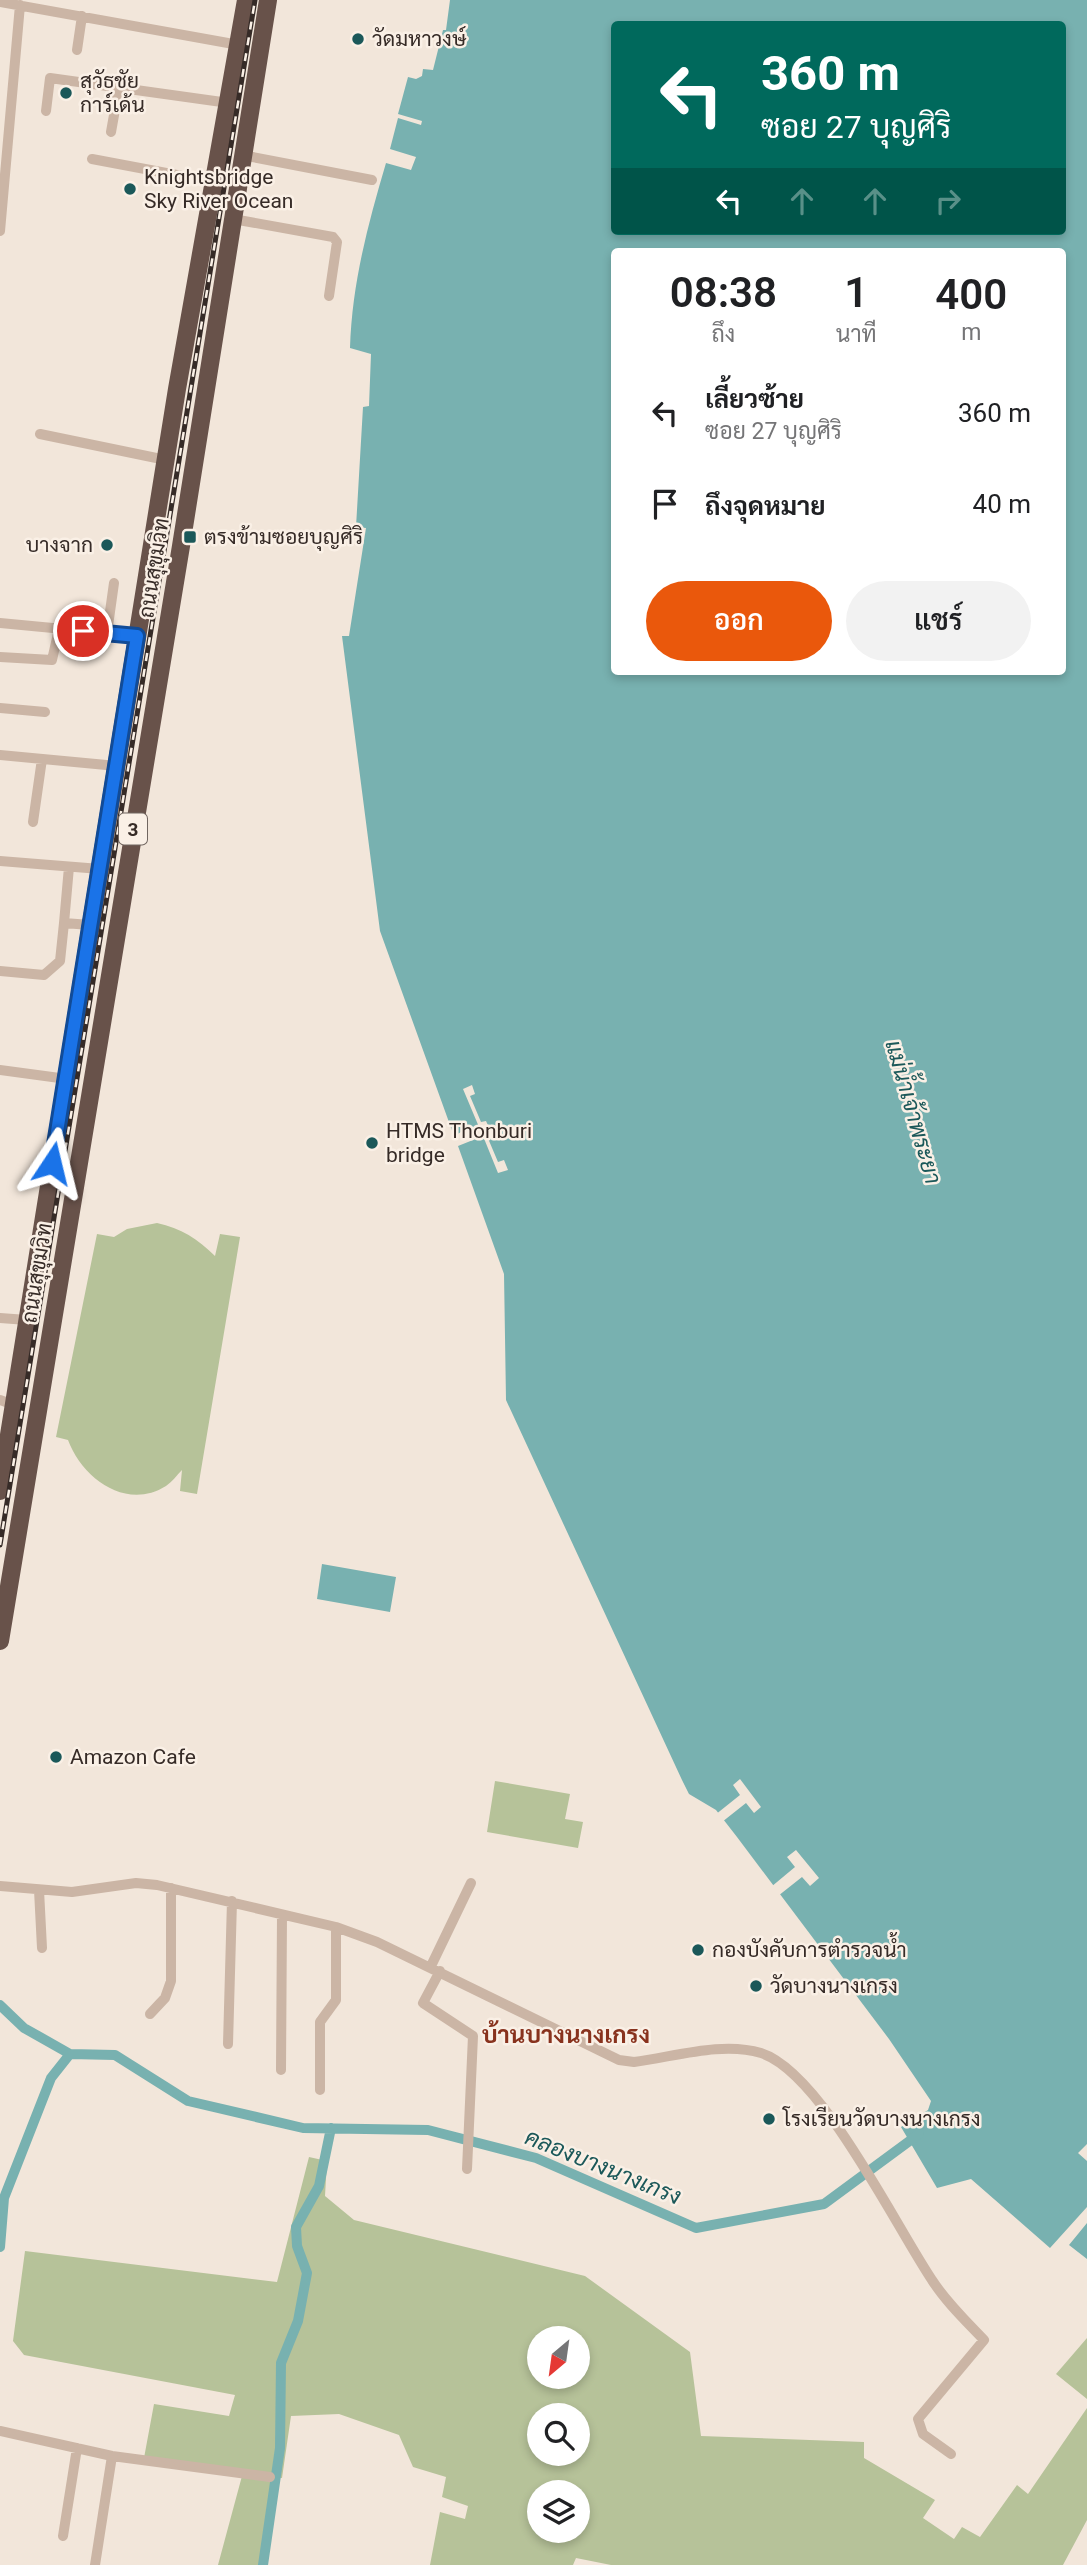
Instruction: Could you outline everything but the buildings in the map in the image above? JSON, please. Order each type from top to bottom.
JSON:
[{"type":"highway","name":"ถนนสุขุมวิท","points":[[1,1481],[7,1402],[27,1320],[166,460],[245,4]]},
{"type":"highway","name":"ถนนสุขุมวิท","points":[[0,1640],[266,8]]},
{"type":"highway","points":[[193,299],[219,303]]},
{"type":"highway","points":[[77,1002],[105,994]]},
{"type":"highway","points":[[74,1022],[99,1034]]},
{"type":"street","points":[[0,2],[55,6],[82,16],[239,45]]},
{"type":"street","points":[[0,231],[20,5]]},
{"type":"street","points":[[77,50],[82,16]]},
{"type":"street","points":[[46,111],[50,78],[229,103]]},
{"type":"street","points":[[111,132],[119,87]]},
{"type":"street","points":[[242,155],[372,180]]},
{"type":"street","points":[[92,159],[214,182]]},
{"type":"street","points":[[233,219],[333,237],[337,242],[329,296]]},
{"type":"street","points":[[40,433],[166,460]]},
{"type":"street","points":[[107,633],[114,583]]},
{"type":"street","points":[[0,623],[137,636]]},
{"type":"street","points":[[0,657],[52,660],[59,629]]},
{"type":"street","points":[[0,708],[45,712]]},
{"type":"street","points":[[0,755],[117,766]]},
{"type":"street","points":[[33,822],[42,759]]},
{"type":"street","points":[[0,862],[100,869]]},
{"type":"street","points":[[0,971],[44,975],[60,961],[69,867]]},
{"type":"street","points":[[64,923],[90,925]]},
{"type":"street","points":[[0,1070],[67,1079]]},
{"type":"street","points":[[0,1318],[27,1320]]},
{"type":"street","points":[[0,1886],[72,1892],[136,1883],[232,1901],[336,1927],[435,1968],[620,2060],[635,2062],[729,2049],[761,2053],[779,2061],[825,2107],[933,2283],[984,2340],[918,2419],[923,2434],[951,2454]]},
{"type":"street","points":[[467,2166],[472,2033],[423,2003],[471,1883]]},
{"type":"street","points":[[150,2014],[165,1998],[171,1982],[171,1888]]},
{"type":"street","points":[[39,1890],[42,1948]]},
{"type":"street","points":[[229,2044],[232,1901]]},
{"type":"street","points":[[281,2070],[282,1914]]},
{"type":"street","points":[[320,2090],[320,2022],[336,2000],[336,1927]]},
{"type":"street","points":[[4,2432],[112,2456],[270,2477]]},
{"type":"street","points":[[63,2536],[77,2448]]},
{"type":"street","points":[[94,2565],[112,2456]]},
{"type":"green space","points":[[157,1223],[189,1235],[215,1256],[220,1234],[240,1237],[197,1494],[180,1491],[182,1470],[166,1486],[151,1493],[136,1495],[107,1487],[84,1467],[68,1440],[56,1437],[97,1234],[114,1237],[127,1229]]},
{"type":"green space","points":[[495,1781],[570,1794],[565,1819],[583,1822],[578,1848],[487,1832]]},
{"type":"green space","points":[[309,2157],[327,2161],[325,2196],[354,2220],[585,2276],[690,2352],[701,2436],[864,2442],[864,2458],[935,2500],[923,2518],[954,2539],[962,2527],[980,2537],[1017,2485],[1028,2494],[1087,2408],[1087,2520],[1063,2565],[611,2565],[576,2558],[573,2565],[430,2565],[440,2512],[465,2519],[468,2506],[442,2497],[446,2477],[413,2467],[399,2435],[339,2414],[291,2416],[282,2478],[272,2477],[261,2565],[218,2565],[242,2476],[144,2458],[154,2404],[229,2416],[235,2395],[24,2355],[13,2341],[25,2251],[277,2282]]},
{"type":"green space","points":[[1087,2338],[1087,2399],[1056,2374]]},
{"type":"water","name":"แม่น้ำเจ้าพระยา","points":[[450,0],[1087,0],[1087,2144],[1078,2153],[1087,2161],[1087,2207],[1050,2248],[971,2179],[937,2188],[901,2127],[928,2110],[931,2101],[889,2039],[716,1810],[689,1794],[506,1400],[504,1274],[458,1146],[483,1136],[498,1173],[508,1170],[504,1160],[498,1162],[487,1136],[492,1134],[486,1121],[481,1122],[470,1096],[475,1094],[472,1085],[463,1089],[479,1127],[470,1131],[468,1128],[454,1136],[380,931],[342,636],[349,636],[366,528],[356,527],[363,407],[369,406],[371,354],[350,348],[354,300],[367,231],[386,163],[411,170],[416,157],[390,149],[398,118],[421,125],[422,121],[398,114],[408,77],[416,79],[422,76],[423,69],[433,70],[443,30],[446,30]]},
{"type":"water","points":[[322,1564],[396,1577],[390,1612],[317,1599]]},
{"type":"water","points":[[1087,2223],[1087,2259],[1069,2245]]},
{"type":"pier","points":[[740,1779],[761,1807],[754,1813],[746,1803],[722,1822],[715,1815],[740,1795],[733,1785]]},
{"type":"pier","points":[[796,1850],[819,1878],[810,1886],[802,1877],[778,1896],[771,1887],[795,1867],[787,1857]]},
{"type":"waterway","points":[[0,2005],[24,2028],[70,2054]]},
{"type":"waterway","name":"คลองบางนางเกรง","points":[[0,2247],[4,2198],[51,2078],[70,2054],[115,2055],[188,2101],[303,2128],[428,2130],[536,2158],[696,2228],[824,2204],[919,2134]]},
{"type":"waterway","points":[[263,2565],[280,2448],[281,2363],[298,2321],[307,2273],[297,2246],[296,2227],[319,2186],[331,2128]]},
{"type":"railway","points":[[0,1545],[255,0]]},
{"type":"place","name":"วัดมหาวงษ์","points":[[358,39]]},
{"type":"place","name":"สุวัธชัย การ์เด้น","points":[[66,93]]},
{"type":"place","name":"Knightsbridge Sky River Ocean","points":[[130,189]]},
{"type":"place","name":"ตรงข้ามซอยบุญศิริ","points":[[190,537]]},
{"type":"place","name":"บางจาก","points":[[107,545]]},
{"type":"place","name":"HTMS Thonburi bridge","points":[[372,1143]]},
{"type":"place","name":"Amazon Cafe","points":[[56,1757]]},
{"type":"place","name":"กองบังคับการตำรวจน้ำ","points":[[698,1950]]},
{"type":"place","name":"วัดบางนางเกรง","points":[[756,1986]]},
{"type":"place","name":"โรงเรียนวัดบางนางเกรง","points":[[769,2119]]},
{"type":"district","name":"บ้านบางนางเกรง","points":[[566,2035]]},
{"type":"route","points":[[52,1163],[137,636],[83,631]]}]
